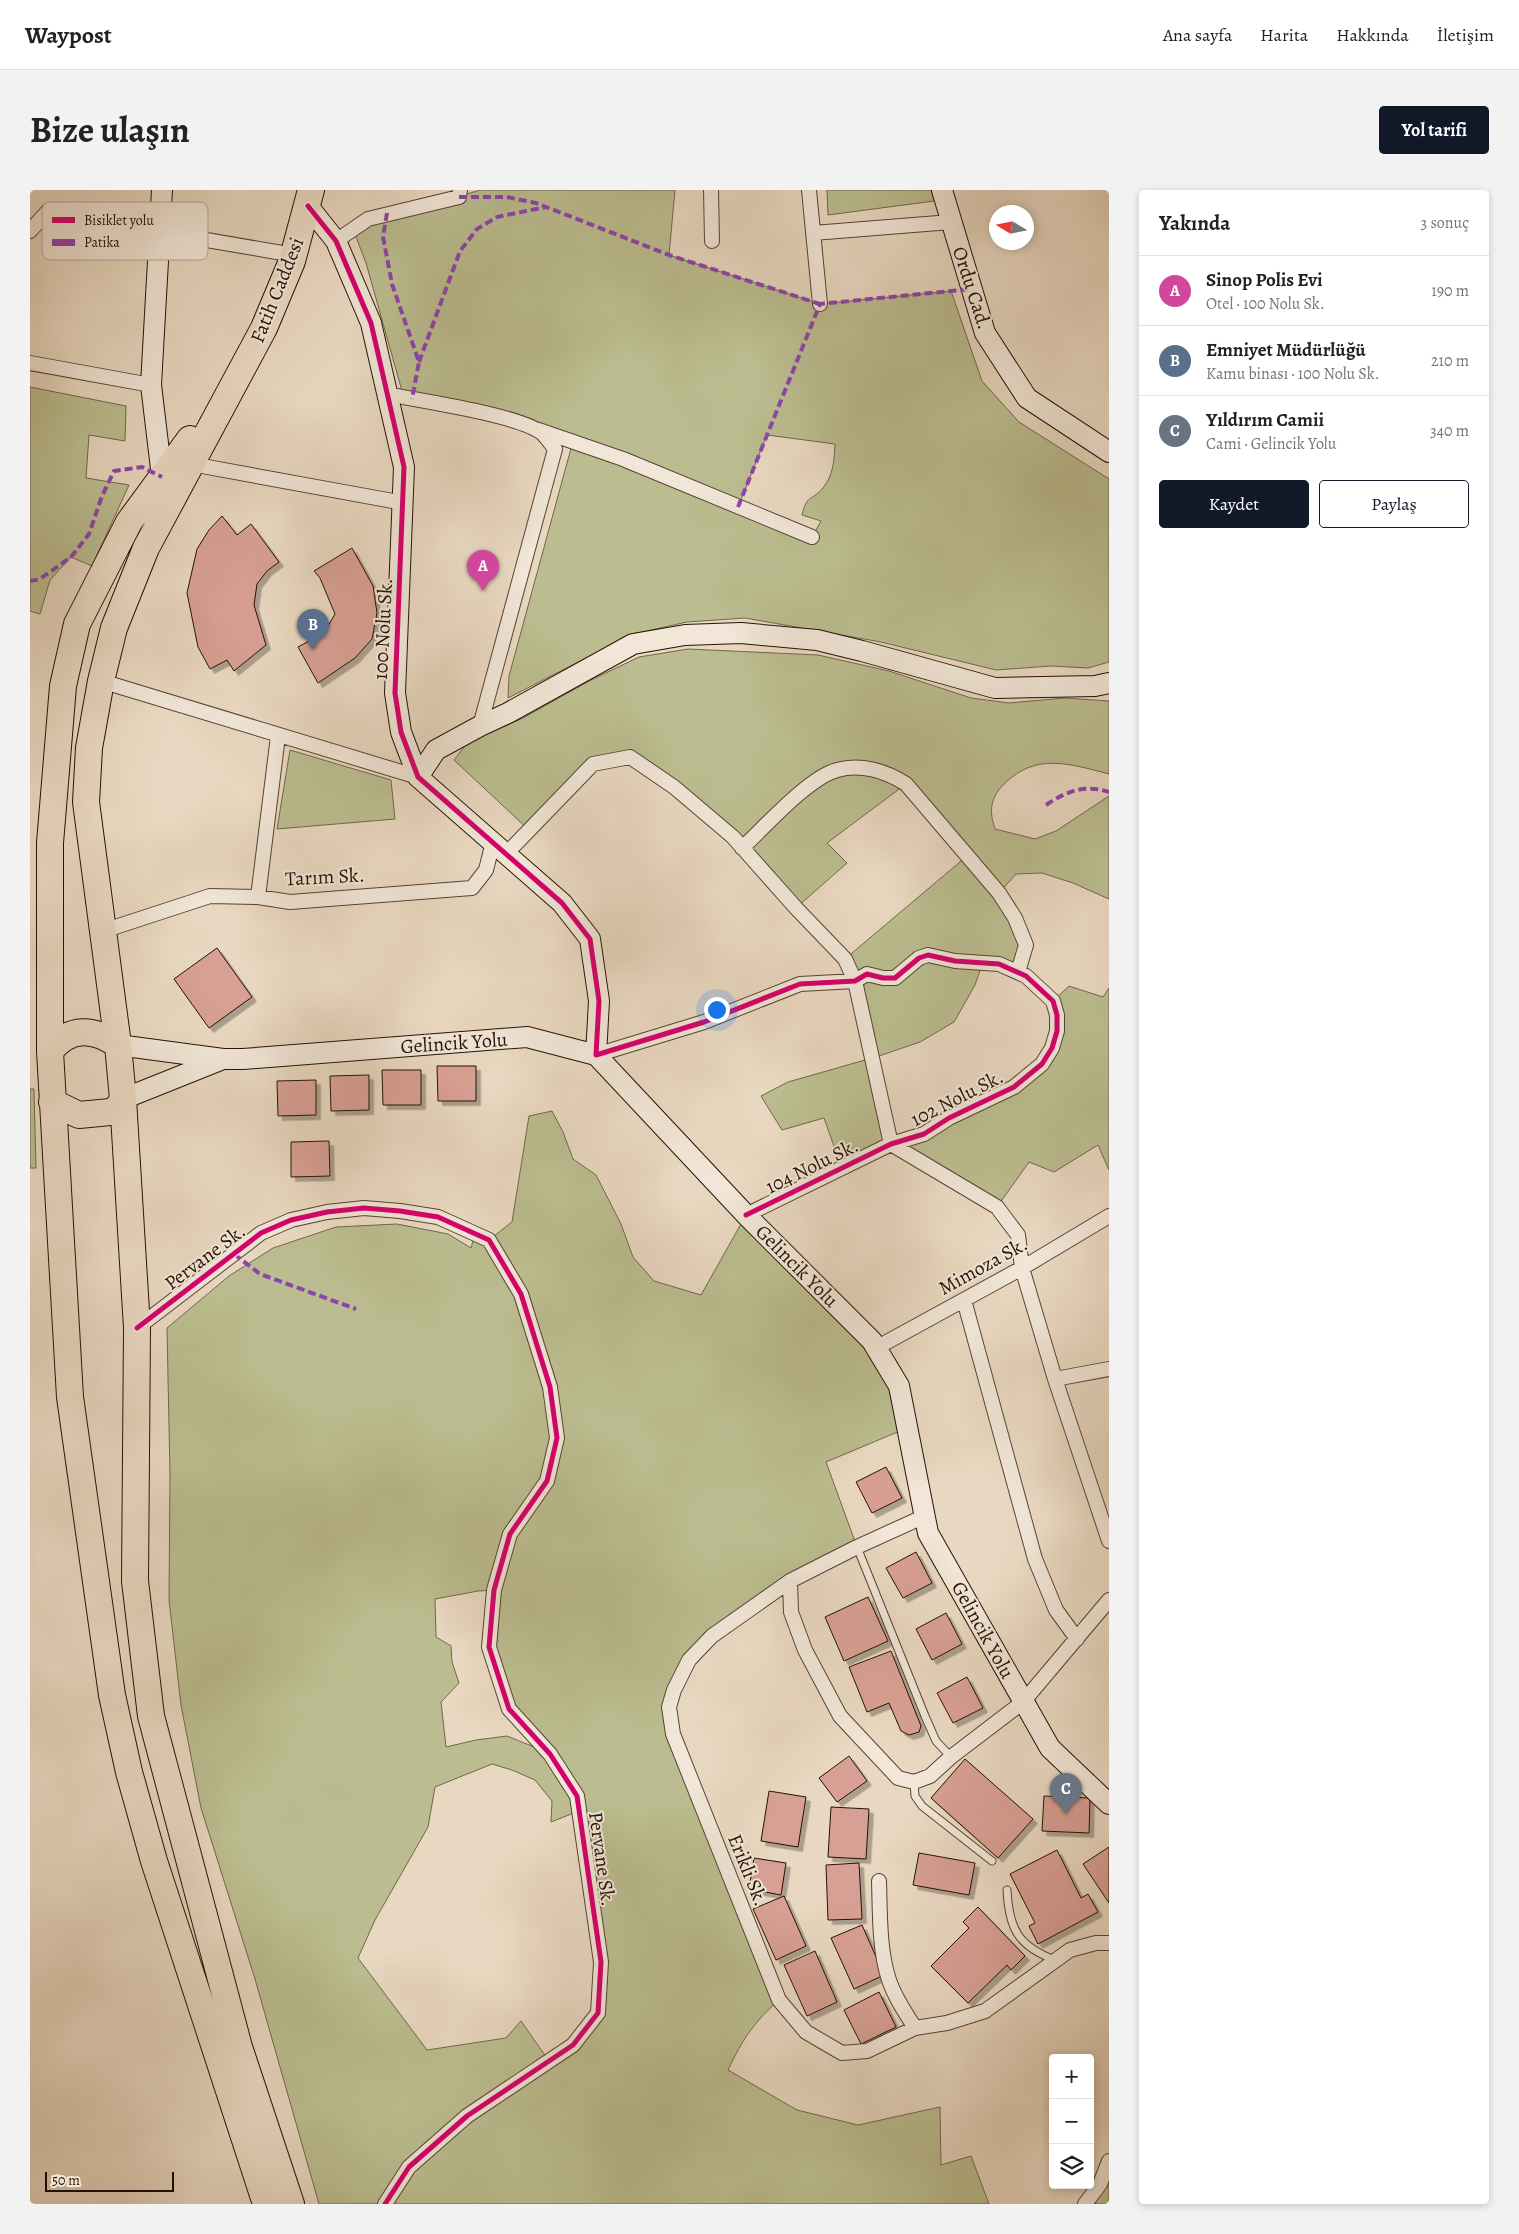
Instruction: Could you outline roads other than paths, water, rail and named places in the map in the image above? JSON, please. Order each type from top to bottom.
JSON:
[{"type":"highway","name":"Fatih Caddesi","points":[[248,360],[264,328],[294,255],[310,198]]},
{"type":"highway","points":[[248,360],[146,548],[114,628],[101,681],[90,748],[86,802],[104,931],[123,1100],[137,1328],[134,1581],[151,1716],[239,2047],[291,2204]]},
{"type":"highway","points":[[248,360],[129,522],[78,624],[63,686],[50,843],[50,1051],[70,1397],[112,1695],[129,1772],[154,1861],[263,2200]]},
{"type":"highway","points":[[50,1051],[59,1039],[77,1033],[94,1032],[103,1034],[118,1045]]},
{"type":"highway","points":[[52,1102],[79,1115],[110,1112],[117,1108],[123,1100]]},
{"type":"street","points":[[711,190],[712,241]]},
{"type":"street","points":[[809,190],[820,304]]},
{"type":"street","points":[[336,241],[368,219],[459,194]]},
{"type":"street","name":"Ordu Cad.","points":[[944,194],[950,222],[985,333],[1027,398],[1109,452]]},
{"type":"street","name":"100 Nolu Sk.","points":[[310,198],[336,241],[371,323],[404,467],[395,692],[401,732],[418,777],[562,903],[590,939],[599,1001],[596,1055]]},
{"type":"street","points":[[30,231],[42,218]]},
{"type":"street","points":[[813,233],[950,222]]},
{"type":"street","points":[[208,240],[294,255]]},
{"type":"street","points":[[158,260],[151,385],[162,477]]},
{"type":"street","points":[[30,364],[151,385]]},
{"type":"street","points":[[387,394],[485,414],[526,426],[623,460],[812,537]]},
{"type":"street","points":[[480,726],[555,449],[542,434],[526,426]]},
{"type":"street","points":[[191,464],[404,503]]},
{"type":"street","points":[[101,681],[418,777],[436,750],[508,713],[633,644],[685,635],[741,633],[816,640],[996,688],[1095,686],[1109,683]]},
{"type":"street","points":[[258,897],[278,736]]},
{"type":"street","points":[[500,848],[592,764],[630,758],[674,787],[742,848],[845,959],[855,982],[891,1144],[998,1206],[1018,1235],[1022,1268],[1055,1379],[1109,1541]]},
{"type":"street","points":[[742,848],[812,783],[836,770],[856,768],[891,774],[906,784],[999,893],[1015,918],[1026,945],[1018,972]]},
{"type":"street","name":"Tarım Sk.","points":[[104,931],[210,896],[258,897],[290,902],[472,888],[500,848]]},
{"type":"street","name":"102 Nolu Sk.","points":[[596,1055],[704,1022],[800,984],[855,982],[867,974],[883,978],[896,978],[919,958],[928,955],[955,961],[999,964],[1026,976],[1053,1001],[1057,1015],[1057,1031],[1052,1048],[1042,1064],[1014,1087],[949,1118],[924,1134],[891,1144]]},
{"type":"street","name":"Gelincik Yolu","points":[[223,1059],[527,1037],[596,1055],[746,1215],[872,1341],[899,1386],[928,1533],[1050,1748],[1109,1804]]},
{"type":"street","points":[[118,1045],[223,1059]]},
{"type":"street","points":[[123,1100],[223,1059]]},
{"type":"street","name":"104 Nolu Sk.","points":[[746,1215],[891,1144]]},
{"type":"street","name":"Pervane Sk.","points":[[137,1328],[261,1232],[291,1220],[327,1212],[364,1208],[400,1210],[438,1218],[489,1240],[521,1294],[550,1387],[557,1438],[555,1447],[547,1480],[510,1534],[494,1590],[489,1647],[509,1709],[550,1754],[577,1796],[601,1962],[598,2014],[573,2045],[467,2116],[409,2167],[385,2204]]},
{"type":"street","name":"Mimoza Sk.","points":[[876,1348],[1022,1268],[1109,1216]]},
{"type":"street","points":[[964,1300],[1034,1559],[1056,1610],[1077,1639]]},
{"type":"street","points":[[1055,1379],[1109,1369]]},
{"type":"street","name":"Erikli Sk.","points":[[925,1516],[857,1547],[790,1581],[712,1636],[689,1660],[674,1690],[668,1708],[672,1734],[779,2000],[806,2032],[842,2053],[867,2051],[915,2028],[947,2023],[985,2011],[1070,1950],[1096,1943],[1109,1943]]},
{"type":"street","points":[[790,1581],[791,1612],[805,1650],[840,1716],[898,1778],[914,1782],[930,1776],[951,1757],[1023,1702],[1109,1600]]},
{"type":"street","points":[[880,1881],[880,1930],[888,1979],[898,2002],[915,2028]]},
{"type":"street","points":[[1085,2204],[1100,2184],[1109,2161]]},
{"type":"lane","points":[[857,1547],[936,1741],[951,1757]]},
{"type":"lane","points":[[914,1782],[915,1796],[922,1806],[992,1861]]},
{"type":"lane","points":[[1007,1890],[1008,1912],[1022,1940],[1034,1952],[1055,1960]]},
{"type":"place","name":"Sinop Polis Evi","points":[[483,591]]},
{"type":"place","name":"Emniyet Müdürlüğü","points":[[313,650]]},
{"type":"place","name":"Yıldırım Camii","points":[[1066,1814]]}]
